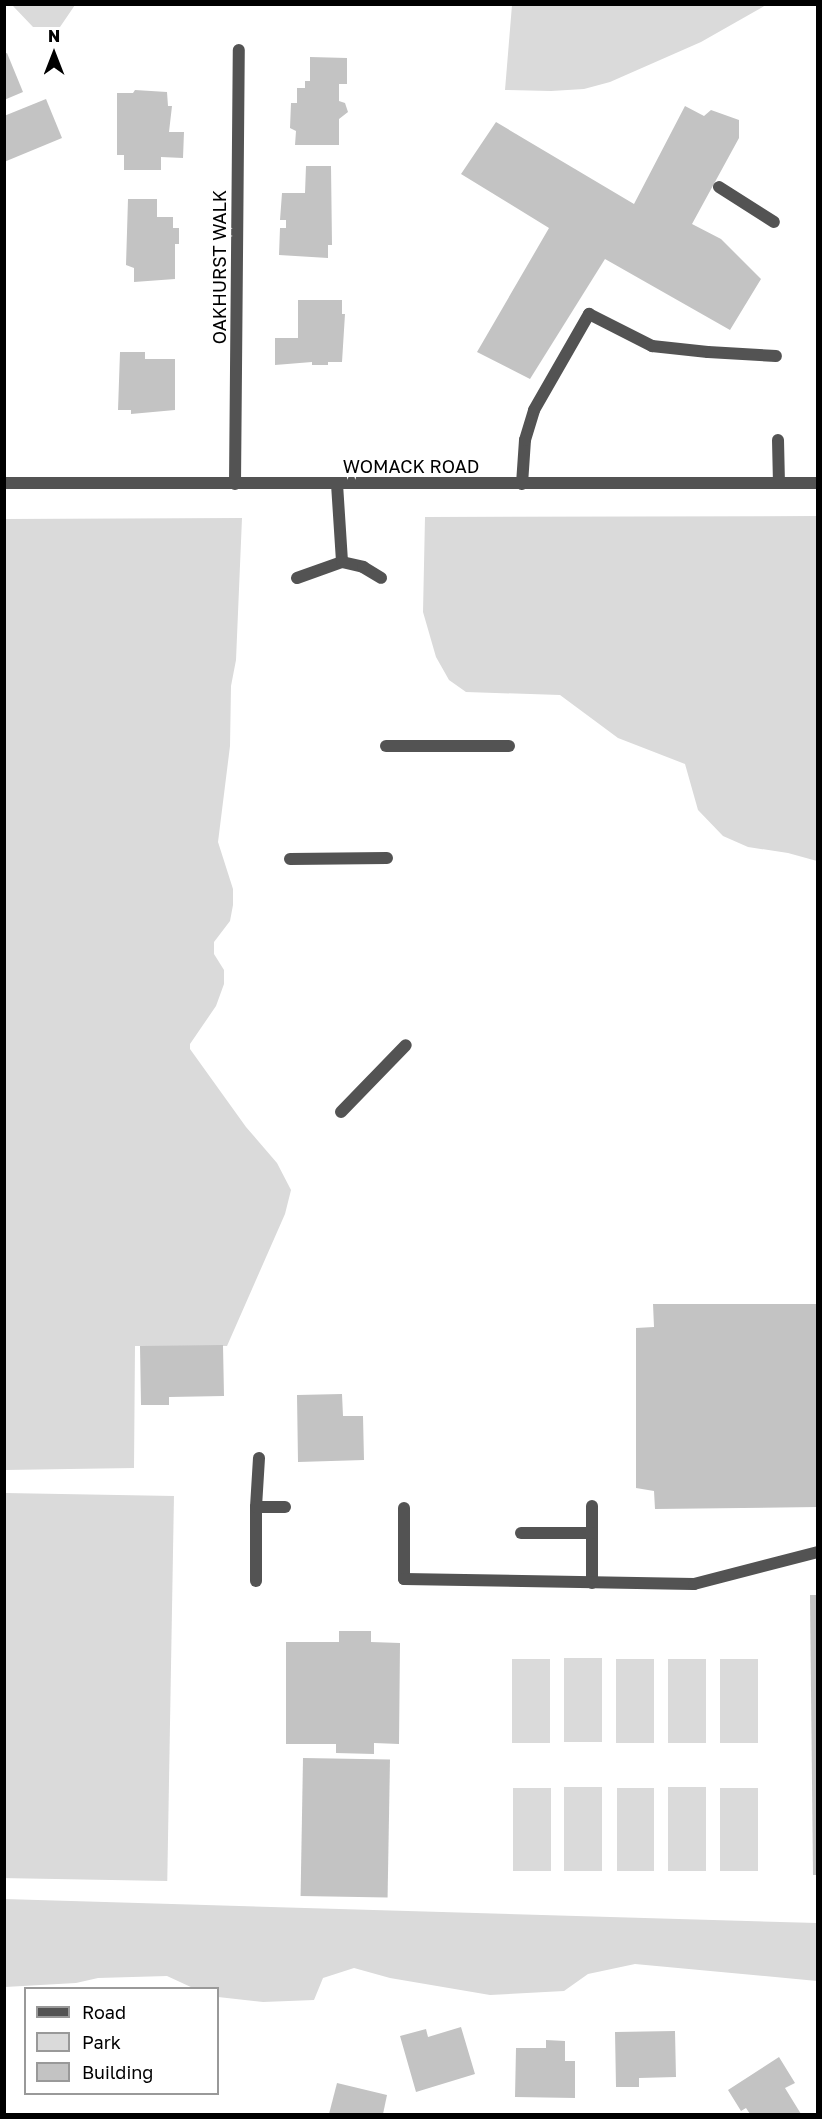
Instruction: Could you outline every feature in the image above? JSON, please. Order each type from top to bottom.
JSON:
[{"type":"street","name":"OAKHURST WALK","points":[[235,484],[239,50]]},
{"type":"street","points":[[719,187],[774,222]]},
{"type":"street","points":[[522,484],[525,440],[538,403],[589,314],[652,346],[776,356]]},
{"type":"street","points":[[778,440],[779,483]]},
{"type":"street","name":"WOMACK ROAD","points":[[4,483],[818,483]]},
{"type":"street","points":[[337,484],[342,562]]},
{"type":"street","points":[[297,578],[342,562],[363,567],[381,578]]},
{"type":"street","points":[[386,746],[509,746]]},
{"type":"street","points":[[290,859],[387,858]]},
{"type":"street","points":[[341,1112],[406,1045]]},
{"type":"street","points":[[256,1581],[256,1506],[259,1458]]},
{"type":"street","points":[[256,1506],[285,1506]]},
{"type":"street","points":[[592,1506],[592,1583]]},
{"type":"street","points":[[404,1508],[404,1579],[694,1584],[818,1552]]},
{"type":"street","points":[[521,1533],[592,1533]]},
{"type":"green space","points":[[512,4],[766,5],[701,42],[610,82],[584,89],[551,91],[505,90]]},
{"type":"green space","points":[[8,5],[75,5],[60,27],[33,27],[13,6]]},
{"type":"green space","points":[[817,516],[817,861],[788,853],[748,847],[723,836],[698,810],[685,764],[618,738],[560,695],[466,692],[449,680],[436,657],[423,612],[425,517]]},
{"type":"green space","points":[[242,518],[236,660],[231,686],[230,746],[218,842],[233,889],[233,905],[230,921],[214,942],[214,954],[224,970],[224,984],[216,1006],[190,1044],[190,1049],[246,1127],[277,1163],[291,1190],[285,1214],[227,1346],[135,1346],[134,1468],[5,1470],[4,519]]},
{"type":"green space","points":[[5,1493],[174,1496],[167,1881],[4,1878]]},
{"type":"green space","points":[[564,1658],[602,1658],[602,1742],[564,1742]]},
{"type":"green space","points":[[512,1659],[550,1659],[550,1743],[512,1743]]},
{"type":"green space","points":[[616,1659],[654,1659],[654,1743],[616,1743]]},
{"type":"green space","points":[[668,1659],[706,1659],[706,1743],[668,1743]]},
{"type":"green space","points":[[720,1659],[758,1659],[758,1743],[720,1743]]},
{"type":"green space","points":[[564,1787],[602,1787],[602,1871],[564,1871]]},
{"type":"green space","points":[[668,1787],[706,1787],[706,1871],[668,1871]]},
{"type":"green space","points":[[513,1788],[551,1788],[551,1871],[513,1871]]},
{"type":"green space","points":[[617,1788],[654,1788],[654,1871],[617,1871]]},
{"type":"green space","points":[[720,1788],[758,1788],[758,1871],[720,1871]]},
{"type":"green space","points":[[4,1899],[817,1923],[817,1981],[635,1964],[588,1974],[564,1991],[490,1995],[390,1978],[354,1968],[323,1978],[314,2000],[263,2002],[219,1997],[219,1987],[191,1987],[167,1976],[98,1978],[76,1983],[5,1987]]},
{"type":"building","points":[[7,53],[23,92],[4,100],[4,54]]},
{"type":"building","points":[[310,57],[347,58],[347,84],[339,84],[339,101],[345,103],[348,112],[339,119],[339,145],[295,145],[296,131],[290,128],[291,103],[297,103],[297,88],[305,88],[305,81],[310,81]]},
{"type":"building","points":[[135,90],[167,92],[168,106],[172,106],[169,132],[184,132],[183,158],[161,157],[161,170],[124,170],[124,155],[117,155],[117,93],[133,93]]},
{"type":"building","points":[[46,99],[62,138],[4,162],[4,116]]},
{"type":"building","points":[[685,106],[704,116],[711,110],[739,120],[739,138],[692,224],[721,239],[761,279],[730,330],[605,259],[530,379],[477,352],[549,228],[461,174],[496,122],[634,204]]},
{"type":"building","points":[[306,166],[331,166],[332,245],[328,245],[328,258],[279,255],[280,228],[286,228],[286,220],[280,220],[282,193],[305,193]]},
{"type":"building","points":[[128,199],[157,199],[157,217],[173,217],[173,228],[179,228],[179,244],[175,244],[175,279],[134,282],[134,268],[126,265]]},
{"type":"building","points":[[298,300],[342,300],[342,314],[345,314],[342,362],[328,362],[328,365],[312,365],[312,362],[275,365],[275,338],[298,338]]},
{"type":"building","points":[[120,352],[145,352],[145,359],[175,359],[175,410],[131,414],[131,410],[118,410]]},
{"type":"building","points":[[653,1304],[818,1304],[818,1507],[655,1509],[654,1491],[636,1488],[636,1328],[654,1327]]},
{"type":"building","points":[[223,1345],[224,1396],[169,1397],[169,1405],[141,1405],[140,1346]]},
{"type":"building","points":[[342,1394],[343,1416],[363,1416],[364,1460],[298,1462],[297,1395]]},
{"type":"building","points":[[810,1595],[818,1595],[818,1875],[813,1875]]},
{"type":"building","points":[[339,1631],[371,1631],[371,1642],[400,1643],[399,1744],[374,1743],[374,1754],[336,1753],[336,1744],[286,1744],[286,1642],[339,1642]]},
{"type":"building","points":[[303,1758],[390,1760],[388,1897],[301,1896]]},
{"type":"building","points":[[461,2027],[475,2074],[416,2092],[400,2036],[426,2029],[428,2037]]},
{"type":"building","points":[[675,2031],[676,2077],[639,2078],[639,2087],[616,2087],[615,2032]]},
{"type":"building","points":[[546,2040],[565,2041],[565,2061],[575,2061],[575,2098],[515,2097],[516,2048],[546,2048]]},
{"type":"building","points":[[779,2057],[795,2083],[785,2088],[801,2114],[750,2114],[746,2108],[741,2111],[728,2090]]},
{"type":"building","points":[[337,2083],[387,2095],[383,2114],[329,2114]]}]
